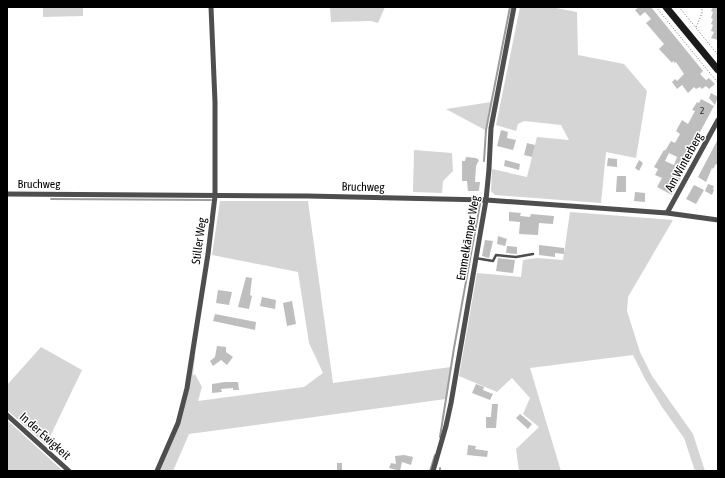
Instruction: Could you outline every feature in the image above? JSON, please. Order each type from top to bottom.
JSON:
[{"type":"main road","points":[[666,7],[718,70]]},
{"type":"street","name":"Stiller Weg","points":[[157,471],[178,423],[187,388],[215,196],[215,102],[211,7]]},
{"type":"street","name":"Emmelkämper Weg","points":[[433,471],[442,442],[449,411],[486,200],[491,128],[514,7]]},
{"type":"street","name":"Am Winterberg","points":[[667,213],[718,120]]},
{"type":"street","name":"Bruchweg","points":[[7,194],[308,196],[486,200],[667,213],[718,220]]},
{"type":"street","name":"In der Ewigkeit","points":[[7,415],[69,471]]},
{"type":"lane","points":[[475,258],[492,261],[496,255],[516,257],[533,254]]},
{"type":"path","points":[[656,7],[718,83]]},
{"type":"path","points":[[679,7],[718,55]]},
{"type":"path","points":[[695,27],[702,13],[702,7]]},
{"type":"shaded area","points":[[43,7],[83,7],[83,16],[43,17]]},
{"type":"shaded area","points":[[330,7],[385,7],[378,23],[371,21],[331,22]]},
{"type":"shaded area","points":[[520,7],[551,7],[577,12],[578,55],[624,64],[647,91],[636,158],[606,152],[601,203],[495,195],[491,191],[492,169],[527,177],[537,137],[569,140],[561,125],[524,121],[518,124],[516,131],[496,125]]},
{"type":"shaded area","points":[[491,102],[485,130],[446,109]]},
{"type":"shaded area","points":[[414,150],[452,153],[453,171],[443,181],[442,193],[413,192]]},
{"type":"shaded area","points":[[220,201],[308,201],[333,383],[451,367],[446,399],[189,434],[173,471],[159,471],[179,425],[194,355],[193,376],[195,374],[202,387],[198,401],[304,387],[323,373],[309,343],[298,272],[212,255]]},
{"type":"shaded area","points":[[570,212],[673,220],[628,297],[627,311],[640,352],[652,376],[693,434],[705,471],[695,471],[684,438],[662,407],[645,379],[633,355],[530,368],[561,471],[519,471],[516,449],[539,427],[523,414],[530,398],[512,378],[497,392],[459,376],[477,273],[521,277],[523,260],[537,258],[563,260]]},
{"type":"shaded area","points":[[41,347],[82,370],[46,445],[7,410],[7,385]]},
{"type":"shaded area","points":[[7,420],[63,471],[7,471]]},
{"type":"building","points":[[639,7],[651,7],[703,71],[700,74],[706,80],[709,78],[715,84],[709,89],[706,86],[702,89],[700,87],[696,89],[694,87],[688,93],[682,85],[677,89],[672,82],[675,79],[677,81],[684,74],[676,62],[675,63],[673,61],[672,63],[659,49],[664,44],[646,23],[651,19],[645,12],[640,16],[635,10]]},
{"type":"building","points":[[713,7],[718,7],[718,40],[711,38],[714,32],[711,31],[713,19],[711,18],[713,12],[711,11]]},
{"type":"building","points":[[711,93],[718,97],[715,105],[709,98]]},
{"type":"building","points":[[701,99],[714,106],[693,145],[697,147],[672,195],[657,187],[662,178],[655,175],[658,169],[654,167],[664,150],[665,151],[671,141],[675,143],[680,134],[676,131],[682,120],[688,124],[695,111],[692,110],[697,102],[699,103]],"holes":[[[669,153],[677,157],[674,165],[665,161]]]},
{"type":"building","points":[[501,130],[508,132],[507,138],[516,140],[513,150],[497,146]]},
{"type":"building","points":[[718,139],[718,165],[716,164],[713,169],[712,168],[706,182],[698,177]]},
{"type":"building","points":[[527,143],[535,145],[532,157],[524,155]]},
{"type":"building","points":[[466,157],[476,158],[479,160],[476,166],[475,182],[480,182],[478,191],[468,191],[467,181],[462,181],[462,161],[465,161]]},
{"type":"building","points":[[608,158],[617,159],[617,167],[607,166]]},
{"type":"building","points":[[505,160],[520,164],[519,170],[504,166]]},
{"type":"building","points":[[639,160],[643,163],[639,171],[635,168]]},
{"type":"building","points":[[617,176],[626,176],[626,192],[616,192]]},
{"type":"building","points":[[708,184],[714,186],[712,195],[705,191]]},
{"type":"building","points":[[694,185],[704,190],[696,204],[686,199]]},
{"type":"building","points":[[635,192],[645,193],[645,202],[634,201]]},
{"type":"building","points":[[509,212],[521,213],[520,216],[530,217],[531,214],[554,216],[553,224],[539,223],[538,235],[519,234],[520,222],[509,221]]},
{"type":"building","points":[[498,236],[507,239],[505,246],[497,244]]},
{"type":"building","points":[[485,240],[493,241],[489,258],[482,256]]},
{"type":"building","points":[[539,245],[564,248],[564,254],[555,253],[555,257],[539,255]]},
{"type":"building","points":[[507,246],[517,247],[517,254],[506,253]]},
{"type":"building","points":[[498,258],[515,260],[513,273],[496,271]]},
{"type":"building","points":[[246,277],[252,278],[250,295],[252,296],[249,309],[238,307]]},
{"type":"building","points":[[218,290],[232,292],[229,305],[216,303]]},
{"type":"building","points":[[262,297],[276,300],[275,309],[260,306]]},
{"type":"building","points":[[292,301],[296,324],[287,326],[283,303]]},
{"type":"building","points":[[215,314],[256,322],[255,330],[213,321]]},
{"type":"building","points":[[217,346],[226,347],[226,352],[233,357],[227,365],[221,360],[213,366],[210,361],[215,357]]},
{"type":"building","points":[[238,382],[239,390],[233,390],[233,388],[221,389],[222,392],[212,393],[212,384]]},
{"type":"building","points":[[476,384],[484,387],[483,390],[493,394],[490,400],[472,393]]},
{"type":"building","points":[[492,404],[498,404],[496,428],[486,428],[486,417],[491,417]]},
{"type":"building","points":[[520,414],[532,424],[528,429],[516,418]]},
{"type":"building","points":[[468,445],[476,446],[475,449],[488,451],[487,457],[467,455]]},
{"type":"building","points":[[404,455],[413,457],[411,465],[402,462],[400,471],[389,468],[391,463],[396,464],[395,456]]},
{"type":"building","points":[[337,463],[342,463],[342,471],[337,471]]},
{"type":"waterway","points":[[484,161],[486,130],[510,7]]},
{"type":"waterway","points":[[51,199],[211,200]]},
{"type":"waterway","points":[[440,437],[454,348],[480,204]]},
{"type":"waterway","points":[[430,471],[435,455]]}]
